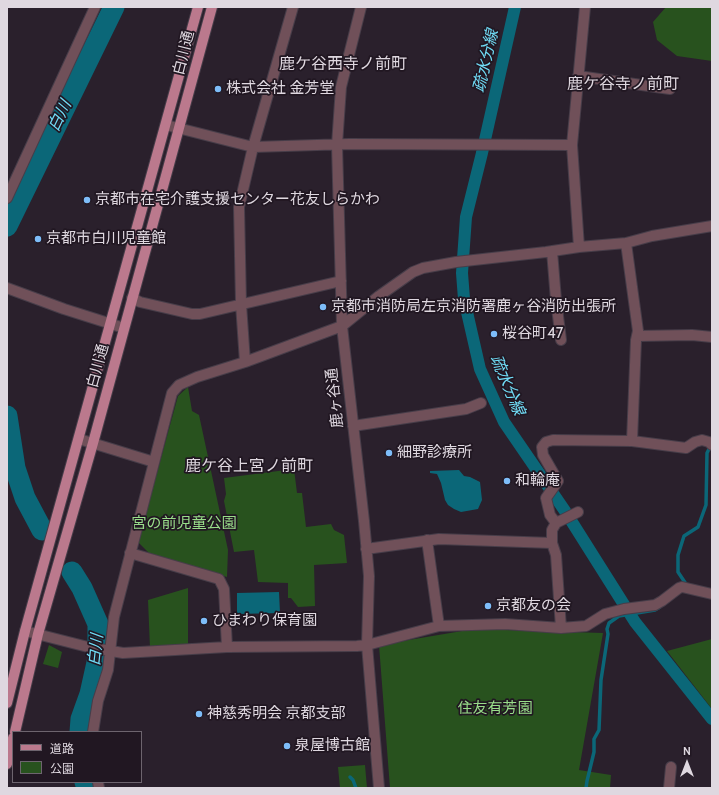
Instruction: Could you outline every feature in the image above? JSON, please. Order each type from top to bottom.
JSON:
[{"type":"main road","name":"白川通","points":[[7,702],[8,692],[198,7]]},
{"type":"main road","name":"白川通","points":[[14,731],[38,634],[93,443],[179,127],[190,93],[212,7]]},
{"type":"main road","points":[[7,764],[12,742]]},
{"type":"street","points":[[7,198],[95,7]]},
{"type":"street","points":[[245,362],[241,304],[239,208],[253,147],[293,7]]},
{"type":"street","name":"鹿ヶ谷通","points":[[361,7],[341,87],[337,145],[342,326],[366,549],[368,576],[367,644],[379,788]]},
{"type":"street","points":[[578,247],[572,144],[585,7]]},
{"type":"street","points":[[578,76],[670,89]]},
{"type":"street","points":[[166,124],[253,147],[337,145],[572,144]]},
{"type":"street","points":[[93,731],[98,701],[108,670],[108,651],[114,617],[172,393],[179,385],[197,376],[245,362],[342,326],[379,296],[413,272],[432,265],[578,247],[626,243],[652,236],[712,226]]},
{"type":"street","points":[[626,243],[638,330],[632,441]]},
{"type":"street","points":[[552,251],[561,340]]},
{"type":"street","points":[[132,298],[140,302],[192,314],[341,281]]},
{"type":"street","points":[[7,288],[64,309],[124,328]]},
{"type":"street","points":[[637,336],[692,335],[712,337]]},
{"type":"street","points":[[353,426],[466,409],[481,403]]},
{"type":"street","points":[[79,439],[154,462]]},
{"type":"street","points":[[556,523],[550,515],[546,498],[558,481],[543,455],[542,447],[546,442],[553,440],[632,441],[686,448],[695,442],[702,440],[710,443]]},
{"type":"street","points":[[561,628],[556,555],[552,543],[552,530],[556,523],[572,515]]},
{"type":"street","points":[[366,549],[439,539],[552,543]]},
{"type":"street","points":[[427,540],[439,626]]},
{"type":"street","points":[[130,553],[219,579],[224,589],[227,647]]},
{"type":"street","points":[[26,631],[88,647],[123,653],[227,647],[367,644],[439,626],[505,624],[561,628],[586,626],[605,614],[655,605],[682,587],[712,594]]},
{"type":"street","points":[[8,692],[23,696]]},
{"type":"street","points":[[669,788],[671,767]]},
{"type":"green space","points":[[666,7],[712,7],[712,61],[677,56],[657,40],[653,22]]},
{"type":"green space","name":"宮の前児童公園","points":[[188,387],[192,411],[199,415],[228,550],[227,577],[149,553],[138,542],[178,396]]},
{"type":"green space","points":[[294,469],[297,493],[302,493],[306,527],[331,524],[334,530],[344,535],[347,563],[314,565],[315,606],[298,607],[291,598],[288,598],[288,583],[258,582],[254,550],[234,552],[224,501],[226,494],[224,478]]},
{"type":"green space","points":[[188,588],[188,646],[150,648],[148,600]]},
{"type":"green space","name":"住友有芳園","points":[[474,629],[603,633],[579,770],[611,775],[610,788],[390,788],[379,645]]},
{"type":"green space","points":[[712,639],[712,709],[667,651]]},
{"type":"green space","points":[[49,645],[62,652],[58,668],[43,664]]},
{"type":"green space","points":[[365,765],[367,788],[340,788],[338,767]]},
{"type":"water","points":[[459,470],[464,476],[480,482],[482,500],[478,509],[461,512],[448,505],[437,474],[430,473],[430,471]]},
{"type":"water","points":[[279,592],[280,613],[237,614],[237,593]]},
{"type":"waterway","name":"白川","points":[[7,226],[114,7]]},
{"type":"waterway","name":"疏水分線","points":[[515,7],[466,217],[462,273],[464,299],[480,369],[504,422],[565,511],[635,622],[712,719]]},
{"type":"waterway","name":"白川","points":[[7,416],[15,468],[25,498],[42,530]]},
{"type":"waterway","points":[[686,584],[678,572],[678,555],[684,536],[698,527],[706,505],[707,453],[711,445]]},
{"type":"waterway","name":"白川","points":[[72,572],[82,588],[98,624],[98,658],[90,694],[81,719],[80,731]]},
{"type":"waterway","points":[[586,788],[594,752],[594,739],[599,730],[601,680],[609,623],[619,616],[655,610],[660,607]]},
{"type":"waterway","points":[[350,777],[356,788]]},
{"type":"waterway","name":"白川","points":[[85,783],[87,788]]},
{"type":"place","name":"株式会社 金芳堂","points":[[218,89]]},
{"type":"place","name":"京都市在宅介護支援センター花友しらかわ","points":[[87,200]]},
{"type":"place","name":"京都市白川児童館","points":[[38,239]]},
{"type":"place","name":"京都市消防局左京消防署鹿ヶ谷消防出張所","points":[[323,307]]},
{"type":"place","name":"桜谷町47","points":[[494,334]]},
{"type":"place","name":"細野診療所","points":[[389,453]]},
{"type":"place","name":"和輪庵","points":[[507,481]]},
{"type":"place","name":"京都友の会","points":[[488,606]]},
{"type":"place","name":"ひまわり保育園","points":[[204,621]]},
{"type":"place","name":"神慈秀明会 京都支部","points":[[199,714]]},
{"type":"place","name":"泉屋博古館","points":[[287,746]]},
{"type":"district","name":"鹿ケ谷西寺ノ前町","points":[[343,64]]},
{"type":"district","name":"鹿ケ谷寺ノ前町","points":[[623,84]]},
{"type":"district","name":"鹿ケ谷上宮ノ前町","points":[[249,466]]}]
